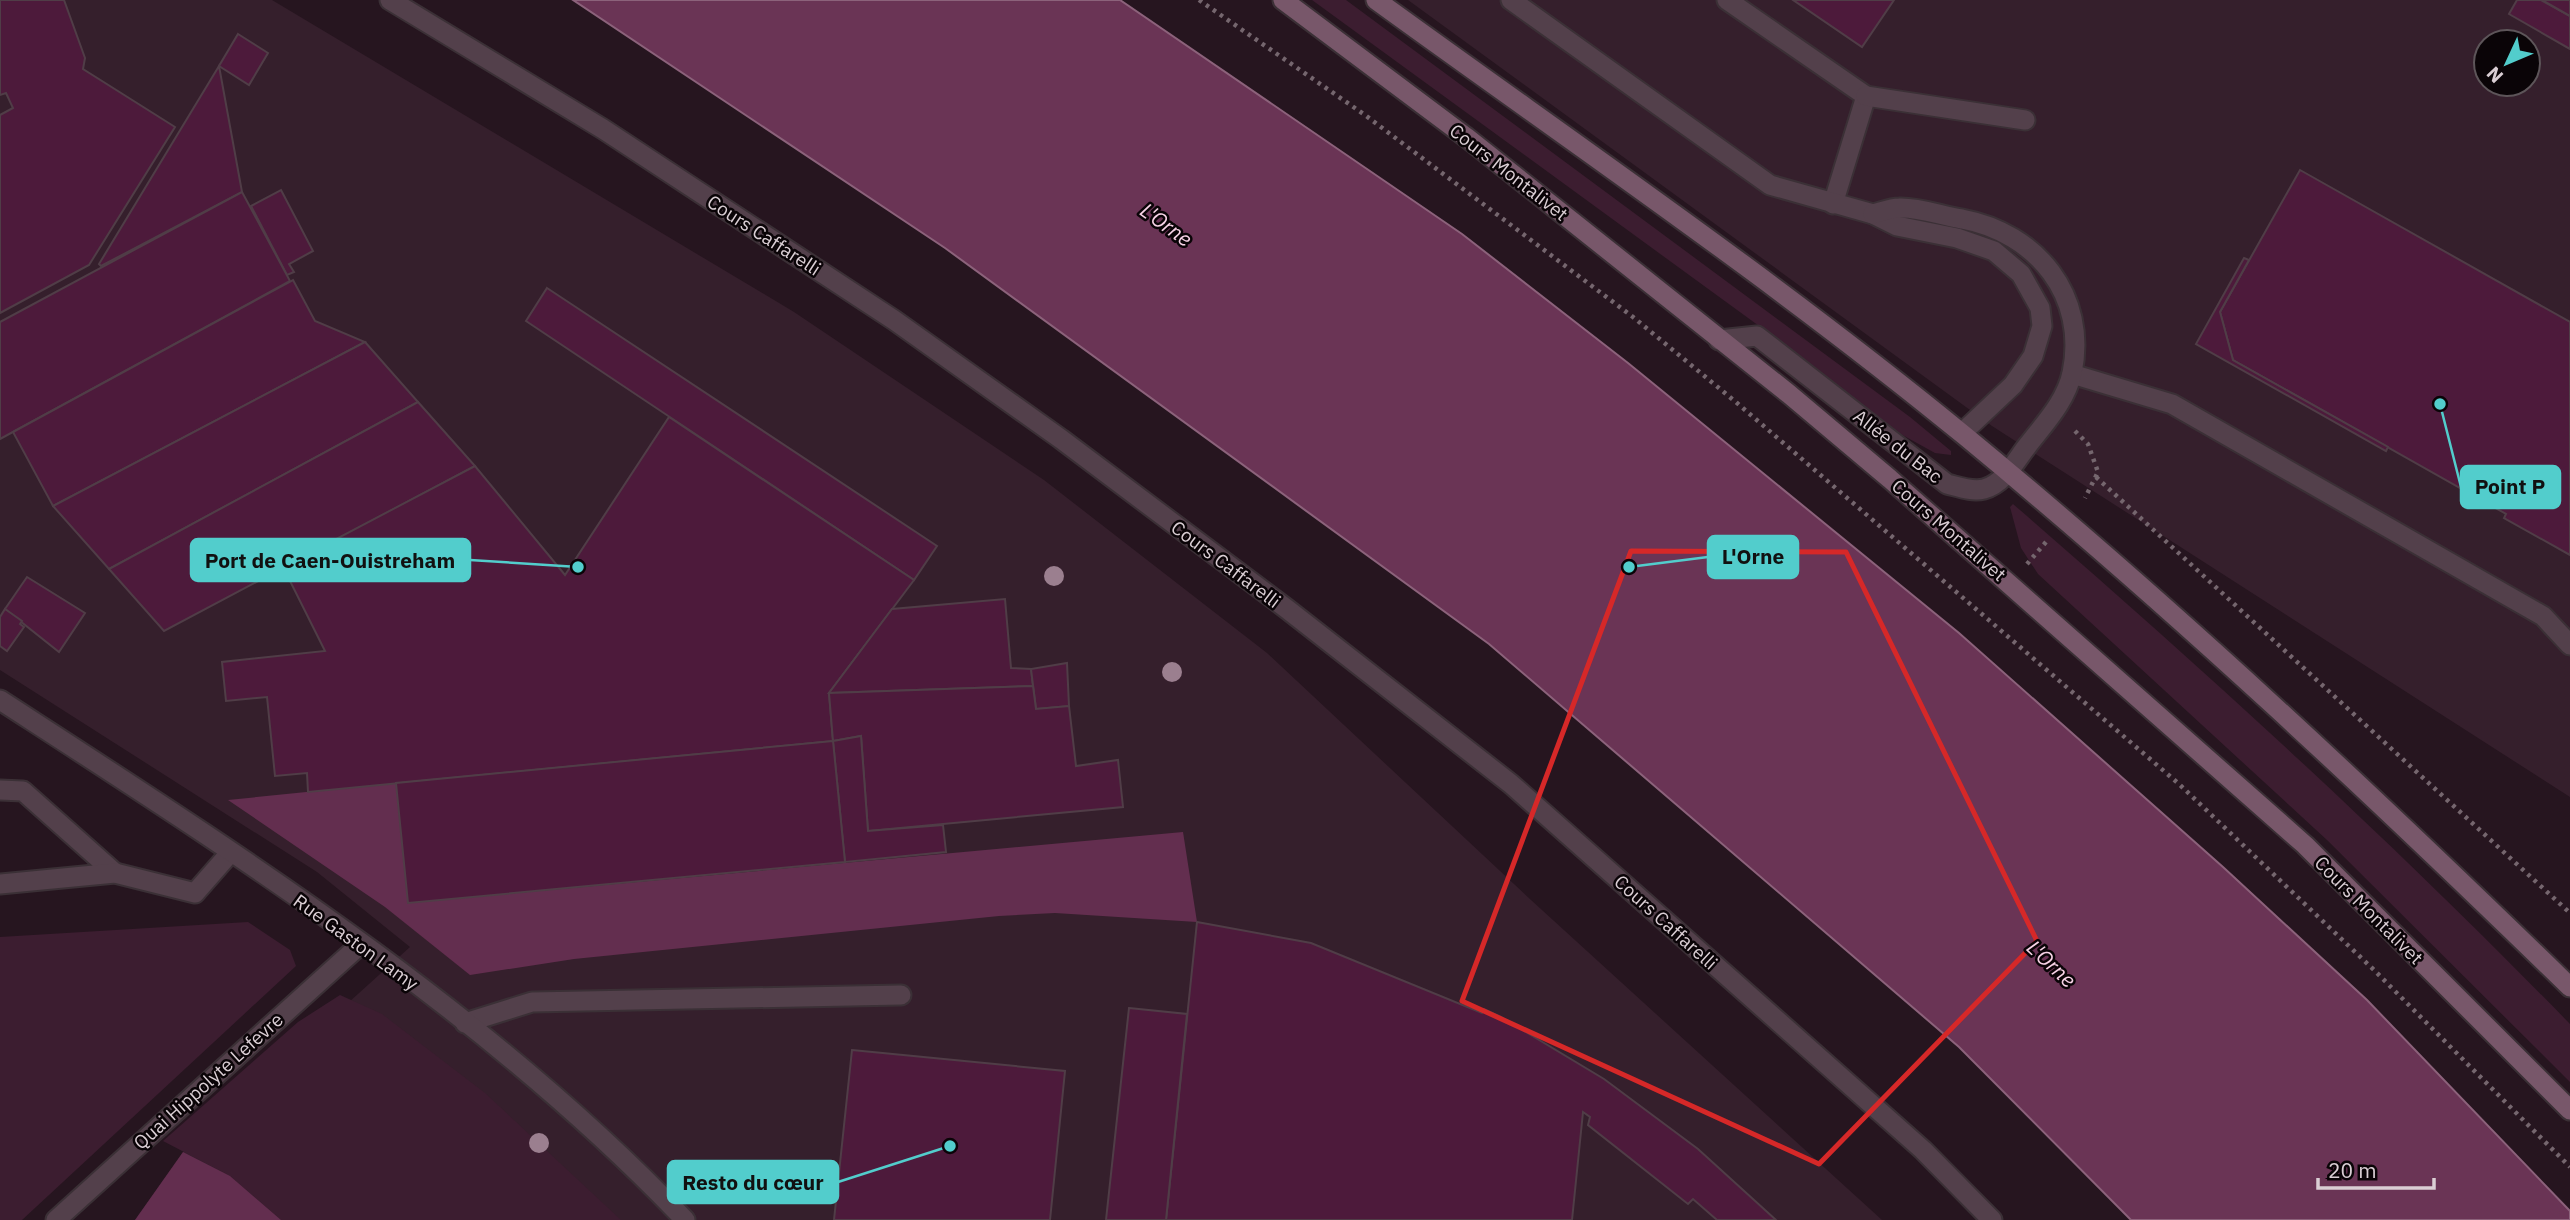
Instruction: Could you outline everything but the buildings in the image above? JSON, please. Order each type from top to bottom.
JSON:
[{"type":"main road","name":"Cours Montalivet","points":[[1283,0],[1466,137],[1890,479],[2305,845],[2570,1110]]},
{"type":"main road","points":[[1376,0],[1748,269],[2008,471],[2066,520],[2389,813],[2570,987]]},
{"type":"street","name":"Cours Caffarelli","points":[[390,0],[603,129],[894,320],[1061,439],[1287,609],[1511,784],[1923,1150],[1992,1220]]},
{"type":"street","name":"Allée du Bac","points":[[1511,0],[1770,185],[1873,214],[1897,226],[1956,238],[1993,251],[2021,274],[2034,291],[2040,309],[2042,326],[2033,356],[2013,385],[1962,433]]},
{"type":"street","points":[[1727,0],[1867,96],[2025,120]]},
{"type":"street","points":[[1833,204],[1867,96]]},
{"type":"street","name":"Allée du Bac","points":[[1719,340],[1757,336],[1947,484],[1982,490],[1996,484],[2057,407],[2072,373],[2076,327],[2059,284],[2037,254],[2010,236],[1979,222],[1899,208],[1873,214]]},
{"type":"street","points":[[2072,373],[2172,404],[2543,616],[2570,645]]},
{"type":"street","name":"Rue Gaston Lamy","points":[[0,700],[230,853],[361,944],[466,1023],[565,1107],[685,1220]]},
{"type":"street","points":[[0,790],[23,791],[115,873]]},
{"type":"street","points":[[0,884],[115,873],[195,893],[230,853]]},
{"type":"street","name":"Quai Hippolyte Lefevre","points":[[56,1220],[361,944]]},
{"type":"street","points":[[466,1023],[531,1002],[901,995]]},
{"type":"path","points":[[1199,0],[1365,115],[1633,317],[1737,403],[2179,784],[2375,970],[2570,1167]]},
{"type":"path","points":[[2067,425],[2088,444],[2095,459],[2096,477],[2084,500]]},
{"type":"path","points":[[2096,477],[2570,913]]},
{"type":"path","points":[[2027,564],[2049,538]]},
{"type":"highlighted area","points":[[1631,551],[1846,552],[2037,941],[1819,1164],[1462,1001]]},
{"type":"shaded area","points":[[0,0],[272,0],[794,312],[1044,480],[1267,653],[1531,900],[1882,1220],[135,1220],[183,1152],[410,947],[317,872],[0,670]]},
{"type":"shaded area","points":[[1312,0],[1346,0],[1910,417],[1951,451],[1951,455],[1935,453],[1897,432],[1807,361]]},
{"type":"shaded area","points":[[1408,0],[2570,0],[2570,797],[1992,426]]},
{"type":"shaded area","points":[[2013,504],[2156,630],[2367,823],[2570,1024],[2570,1082],[2327,840],[2038,574],[2021,548],[2010,507]]},
{"type":"shaded area","points":[[396,783],[408,903],[1183,832],[1197,922],[1055,913],[999,916],[574,959],[470,975],[385,907],[228,800]]},
{"type":"shaded area","points":[[248,922],[290,950],[296,966],[22,1220],[0,1220],[0,937]]},
{"type":"shaded area","points":[[340,995],[382,1014],[485,1093],[621,1220],[281,1220],[230,1176],[163,1141],[298,1022]]},
{"type":"shaded area","points":[[183,1152],[230,1176],[281,1220],[135,1220]]},
{"type":"water","points":[[573,0],[1120,0],[1462,234],[1628,363],[1959,633],[2223,867],[2367,1000],[2570,1211],[2570,1220],[2131,1220],[1959,1047],[1489,644],[945,248]]},
{"type":"place","name":"Point P","points":[[2440,404]]},
{"type":"place","name":"Port de Caen-Ouistreham","points":[[578,567]]},
{"type":"place","name":"L'Orne","points":[[1629,567]]},
{"type":"place","name":"Resto du cœur","points":[[950,1146]]}]
